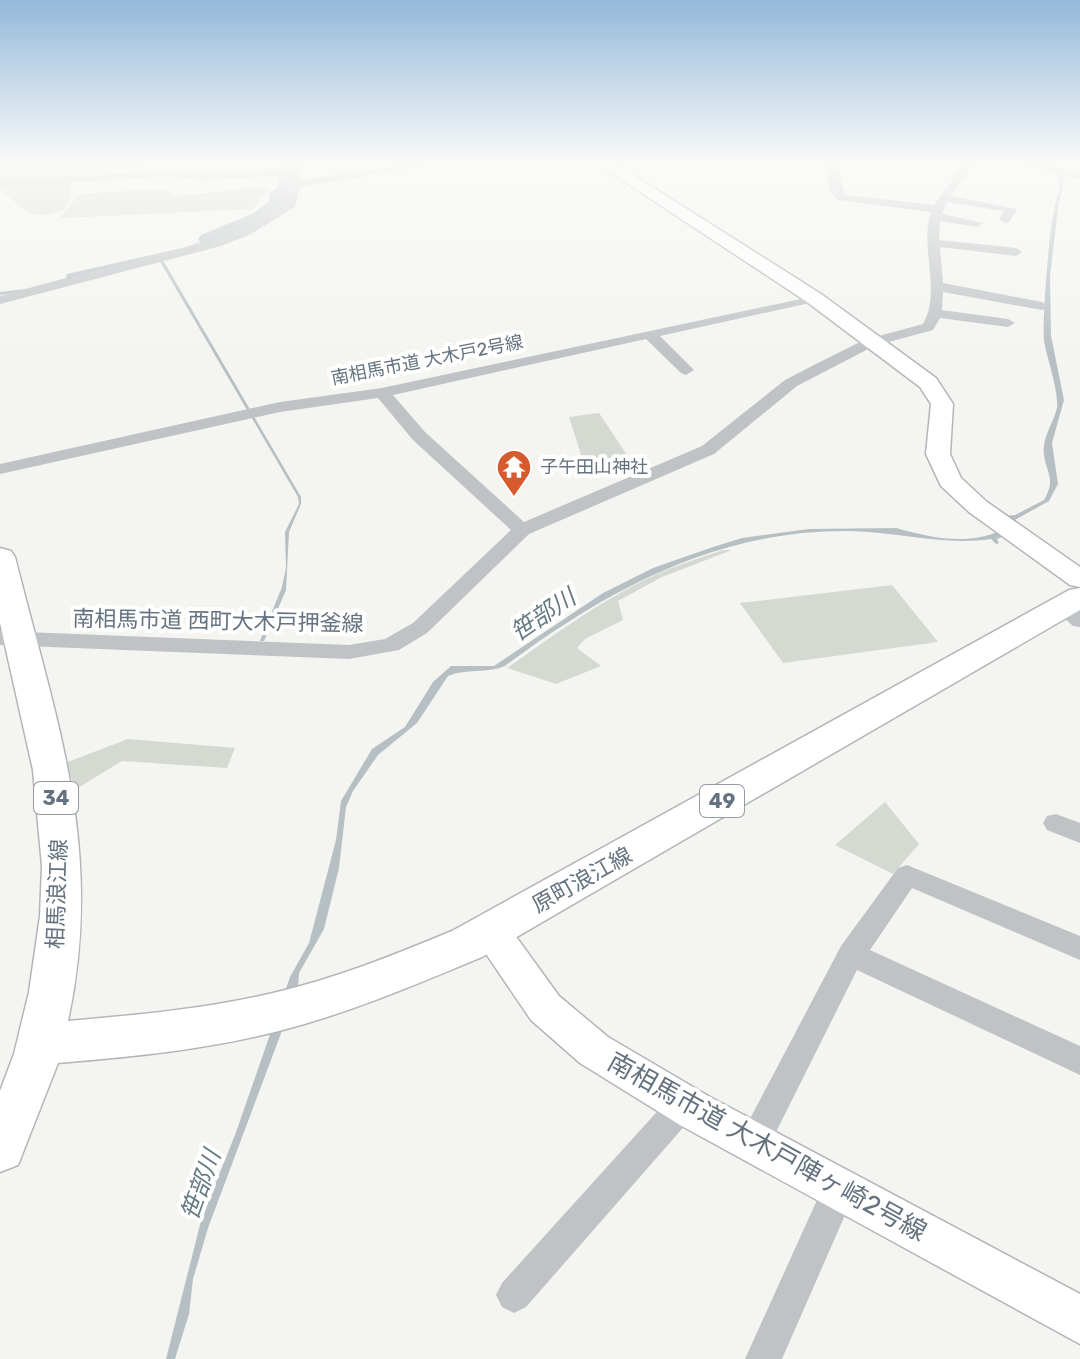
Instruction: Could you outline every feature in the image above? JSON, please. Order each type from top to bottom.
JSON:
[{"type":"main road","name":"相馬浪江線","points":[[0,557],[9,639],[50,764],[61,846],[53,983],[40,1044]]},
{"type":"main road","name":"原町浪江線","points":[[40,1044],[92,1040],[248,1017],[303,1005],[442,954],[491,931],[1076,601]]},
{"type":"main road","name":"34","points":[[0,1148],[40,1044]]},
{"type":"street","points":[[0,300],[228,239],[249,227]]},
{"type":"street","points":[[704,227],[875,341],[938,393],[942,404],[940,461],[956,488],[1026,542],[1076,601]]},
{"type":"street","points":[[936,227],[936,313],[1008,323]]},
{"type":"street","points":[[934,243],[1016,252]]},
{"type":"street","points":[[935,286],[1042,306]]},
{"type":"street","name":"南相馬市道 大木戸2号線","points":[[0,469],[280,407],[382,393],[814,298]]},
{"type":"street","name":"南相馬市道 西町大木戸押釜線","points":[[9,639],[349,652],[391,645],[420,628],[522,530],[700,454],[791,383],[875,341],[928,327],[936,313]]},
{"type":"street","points":[[649,334],[686,370]]},
{"type":"street","points":[[382,393],[419,436],[522,530]]},
{"type":"street","points":[[1056,823],[1080,833]]},
{"type":"street","points":[[754,1143],[851,954],[907,875],[1080,948]]},
{"type":"street","name":"南相馬市道 大木戸陣ヶ崎2号線","points":[[491,931],[560,1023],[594,1050],[754,1143],[1080,1320]]},
{"type":"street","points":[[851,954],[1080,1061]]},
{"type":"street","points":[[514,1295],[684,1104]]},
{"type":"street","points":[[763,1359],[839,1190]]},
{"type":"shaded area","points":[[238,227],[205,241],[189,246]]},
{"type":"shaded area","points":[[1051,227],[1056,227],[1050,276],[1051,336],[1064,400],[1052,443],[1058,484],[1049,501],[1013,521],[1009,534],[997,539],[999,543],[991,539],[956,541],[851,531],[802,533],[756,540],[711,553],[625,589],[584,612],[505,666],[448,676],[417,723],[378,755],[353,791],[346,807],[339,868],[324,929],[299,973],[298,988],[208,1228],[193,1279],[189,1314],[175,1359],[166,1359],[202,1217],[235,1135],[290,977],[309,943],[336,840],[341,801],[372,749],[405,727],[433,682],[451,666],[494,666],[603,593],[653,568],[742,538],[809,529],[896,528],[950,539],[976,538],[1002,530],[1003,516],[1015,515],[1044,500],[1050,477],[1044,443],[1057,408],[1055,384],[1044,341]]},
{"type":"shaded area","points":[[186,247],[156,257],[164,262],[301,497],[301,504],[289,532],[286,590],[264,641],[260,641],[282,587],[286,568],[285,532],[299,504],[298,497],[161,263],[153,257],[21,292],[0,295],[0,292],[26,289],[66,278],[67,274]]},
{"type":"shaded area","points":[[599,413],[627,455],[584,464],[569,417]]},
{"type":"shaded area","points":[[723,550],[732,550],[662,577],[618,601],[623,620],[585,639],[577,648],[601,666],[556,684],[507,668],[623,591],[664,571]]},
{"type":"shaded area","points":[[892,585],[938,642],[783,663],[740,603]]},
{"type":"shaded area","points":[[128,739],[235,748],[227,768],[122,761],[76,789],[65,763]]},
{"type":"shaded area","points":[[885,802],[919,844],[893,874],[835,845]]},
{"type":"waterway","points":[[208,239],[236,227]]},
{"type":"place","name":"子午田山神社","points":[[514,498]]},
{"type":"water label","name":"笹部川","points":[[543,615]]},
{"type":"water label","name":"笹部川","points":[[201,1185]]}]
